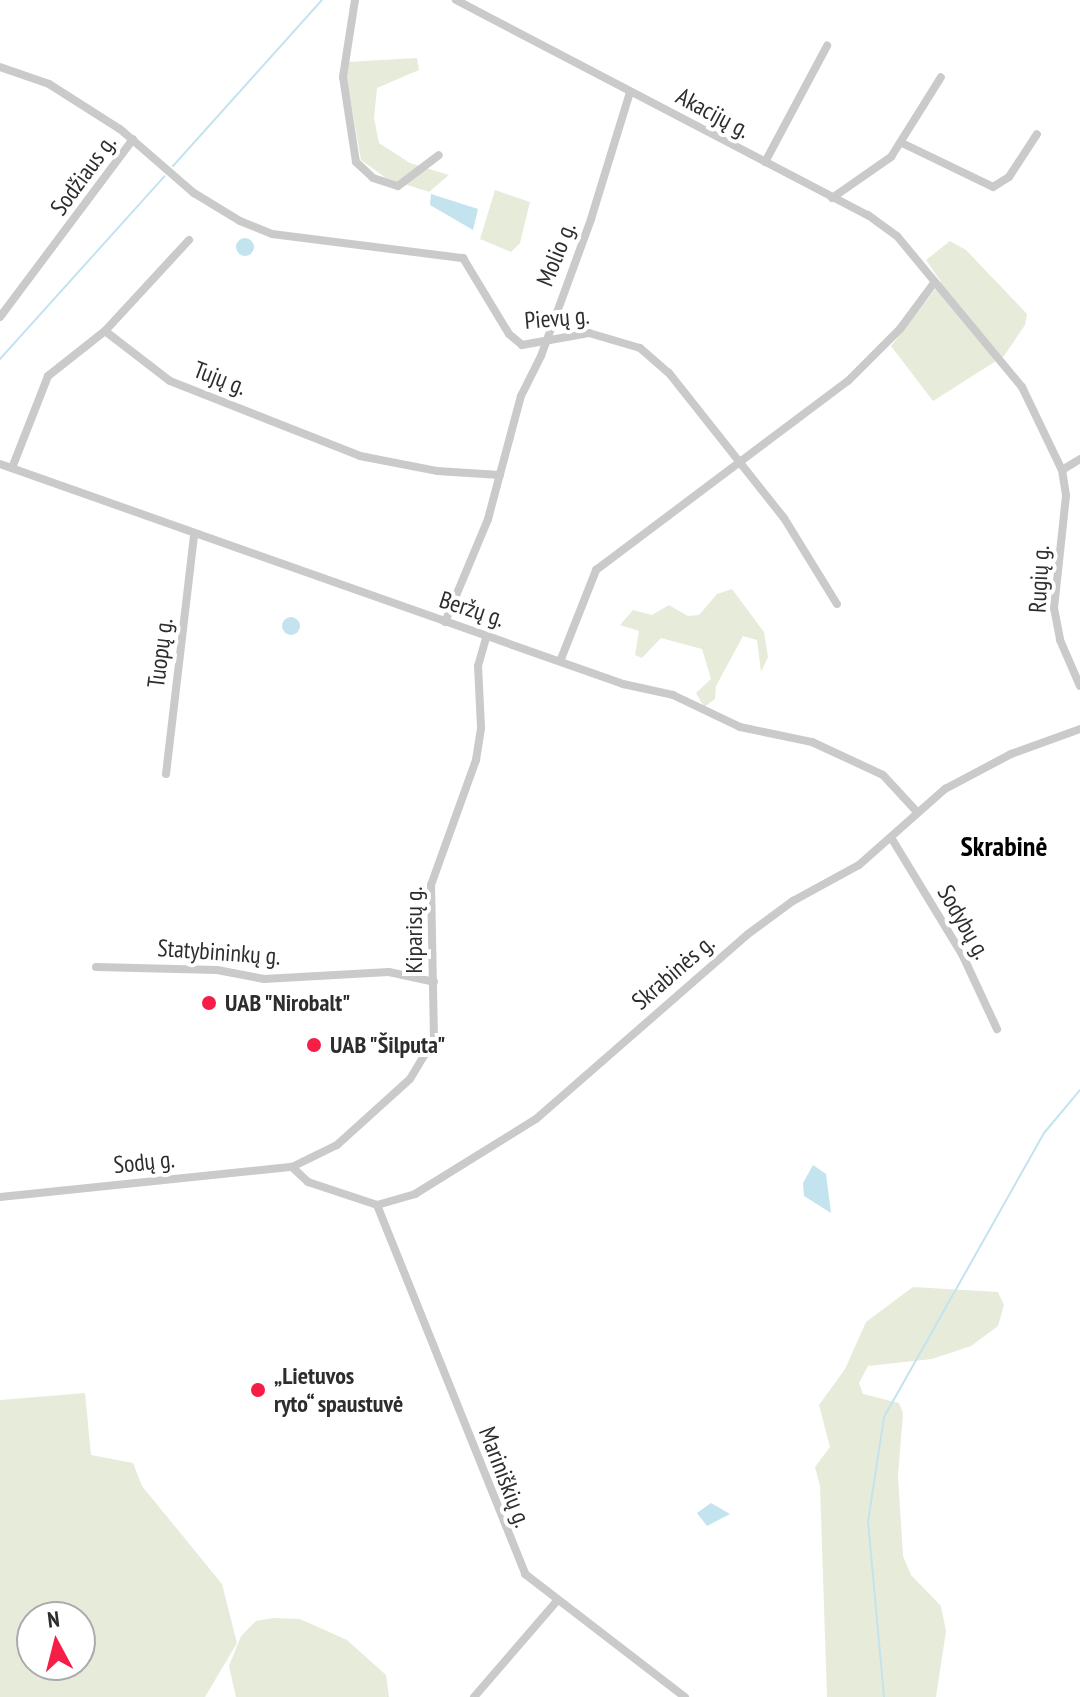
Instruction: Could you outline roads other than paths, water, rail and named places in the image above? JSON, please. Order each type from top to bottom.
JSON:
[{"type":"street","points":[[355,0],[343,77],[356,162],[373,178],[398,186],[439,155]]},
{"type":"street","name":"Akacijų g.","points":[[456,0],[883,224],[1022,387],[1062,470]]},
{"type":"street","points":[[765,162],[827,46]]},
{"type":"street","name":"Sodžiaus g.","points":[[0,67],[49,84],[133,139],[0,317]]},
{"type":"street","points":[[832,198],[869,174],[902,143],[941,77]]},
{"type":"street","name":"Molio g.","points":[[445,622],[500,475],[521,396],[591,219],[630,92]]},
{"type":"street","points":[[902,143],[993,187],[1009,177],[1037,134]]},
{"type":"street","name":"Pievų g.","points":[[133,139],[217,209],[272,234],[463,258],[516,341],[522,345],[597,333],[640,348],[669,373],[741,463],[802,545],[837,604]]},
{"type":"street","points":[[12,468],[48,376],[105,331],[189,240]]},
{"type":"street","points":[[561,659],[596,570],[741,463],[867,364],[934,283]]},
{"type":"street","name":"Tujų g.","points":[[105,331],[170,381],[360,456],[461,474],[500,475]]},
{"type":"street","points":[[1062,470],[1080,459]]},
{"type":"street","name":"Beržų g.","points":[[0,464],[194,536],[561,659],[623,684],[673,695],[740,727],[812,742],[883,775],[917,812]]},
{"type":"street","name":"Rugių g.","points":[[1062,470],[1066,496],[1054,608],[1060,640],[1080,686]]},
{"type":"street","name":"Tuopų g.","points":[[166,774],[194,536]]},
{"type":"street","name":"Kiparisų g.","points":[[292,1167],[337,1145],[427,1058],[434,1039],[431,885],[476,760],[481,727],[478,666],[487,635]]},
{"type":"street","name":"Skrabinės g.","points":[[377,1205],[415,1194],[536,1119],[748,934],[892,839],[917,812],[986,767],[1080,729]]},
{"type":"street","name":"Sodybų g.","points":[[892,839],[962,954],[997,1029]]},
{"type":"street","name":"Statybininkų g.","points":[[96,967],[217,970],[264,979],[389,972],[434,982]]},
{"type":"street","points":[[292,1167],[308,1182],[377,1205]]},
{"type":"street","name":"Sodų g.","points":[[0,1197],[292,1167]]},
{"type":"street","name":"Mariniškių g.","points":[[377,1205],[514,1555],[525,1574],[685,1697]]},
{"type":"street","points":[[474,1697],[557,1601]]},
{"type":"water","points":[[431,194],[478,209],[473,230],[430,205]]},
{"type":"water","points":[[245,238],[254,247],[245,256],[236,247]]},
{"type":"water","points":[[291,617],[300,626],[291,635],[282,626]]},
{"type":"water","points":[[813,1165],[826,1174],[831,1213],[804,1196],[803,1183]]},
{"type":"water","points":[[711,1503],[730,1514],[707,1526],[697,1513]]},
{"type":"waterway","points":[[173,166],[322,0]]},
{"type":"waterway","points":[[0,359],[165,176]]},
{"type":"waterway","points":[[884,1697],[868,1522],[884,1417],[1044,1133],[1080,1090]]},
{"type":"place","name":"UAB \"Nirobalt\"","points":[[209,1003]]},
{"type":"place","name":"UAB \"Šilputa\"","points":[[314,1045]]},
{"type":"place","name":"„Lietuvos ryto“ spaustuvė","points":[[258,1390]]},
{"type":"district","name":"Skrabinė","points":[[1004,846]]}]
